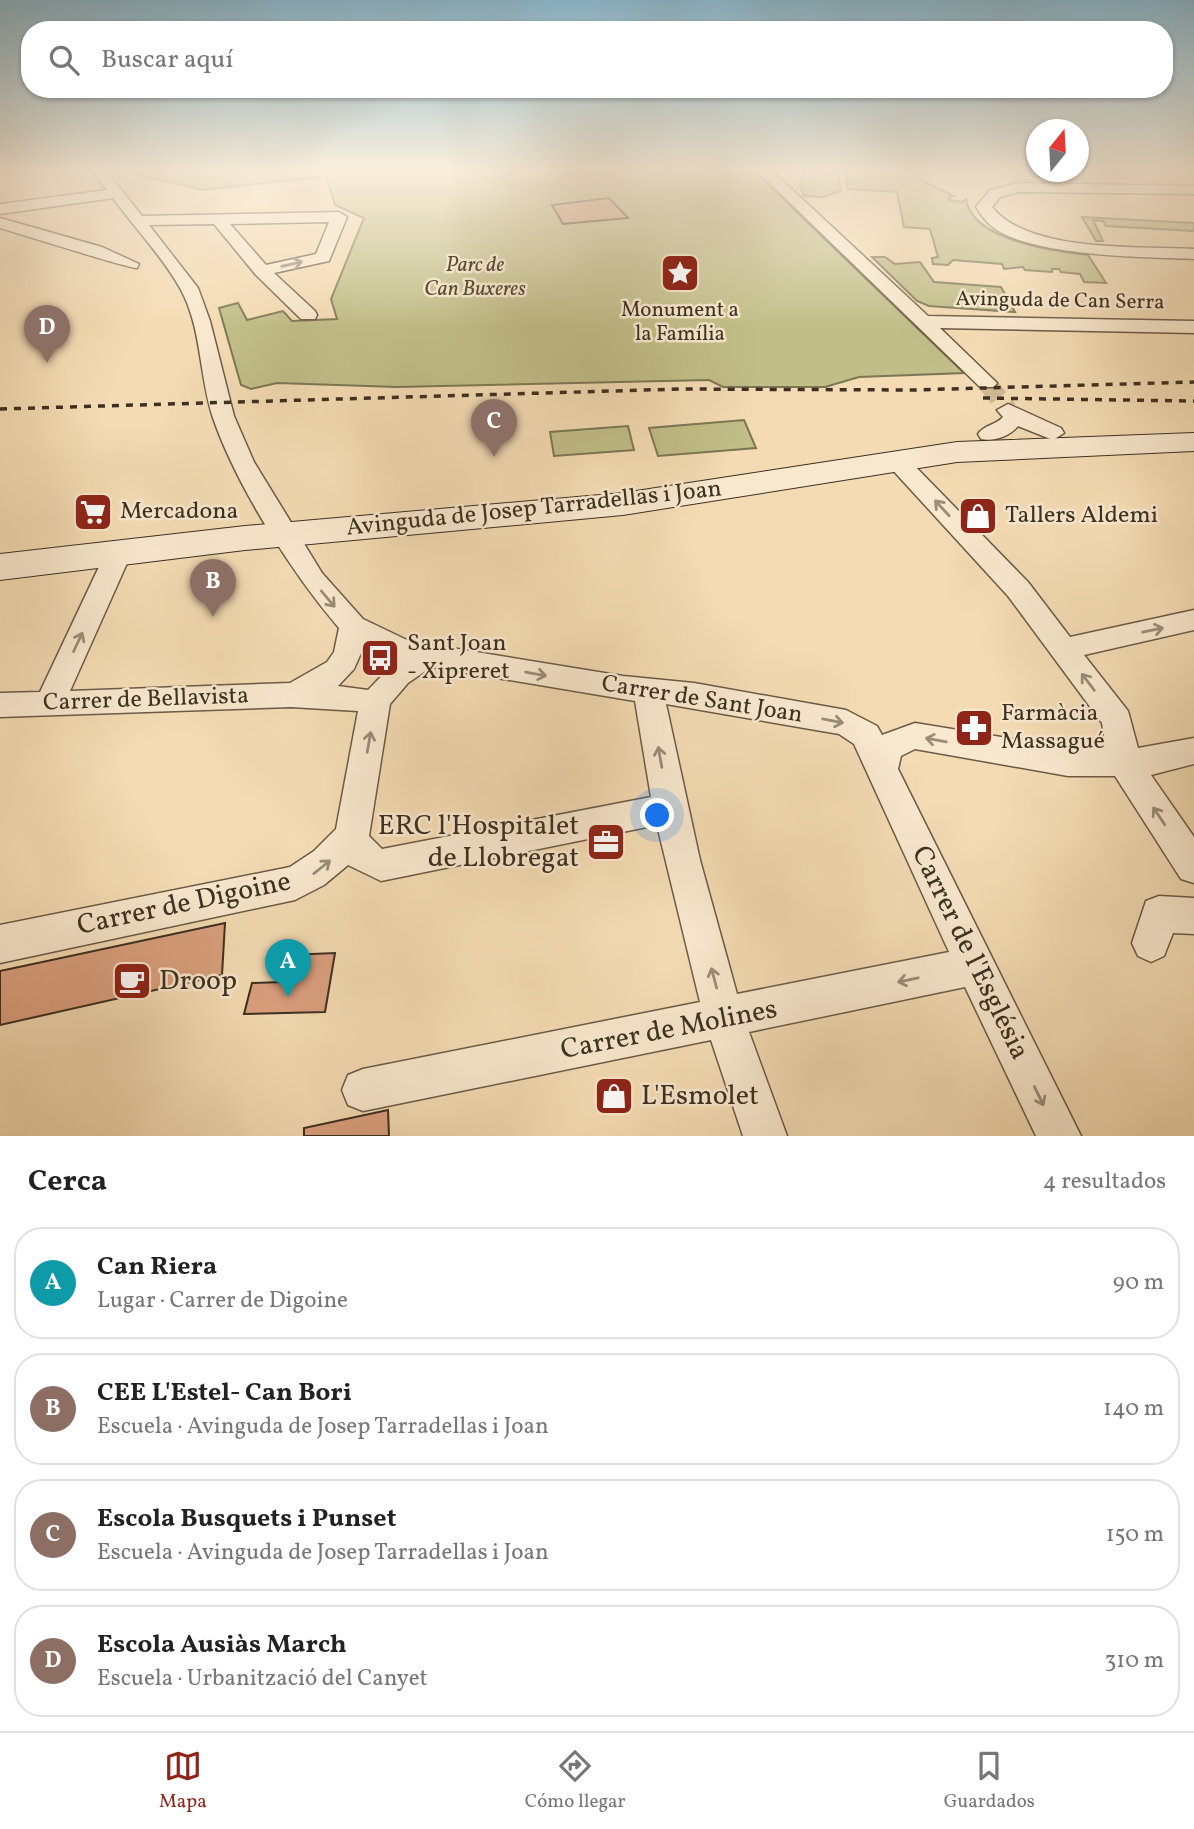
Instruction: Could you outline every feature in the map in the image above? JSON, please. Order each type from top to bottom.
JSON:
[{"type":"street","name":"Carrer de Sant Joan","points":[[140,222],[188,288],[201,320],[215,386],[232,439],[256,486],[313,580],[354,626],[387,645],[427,655],[648,691],[694,695],[846,723],[866,735],[882,769]]},
{"type":"street","points":[[221,222],[262,271],[308,316]]},
{"type":"street","points":[[262,271],[323,257],[337,222]]},
{"type":"street","points":[[818,222],[926,322],[987,383]]},
{"type":"street","points":[[998,222],[1051,243],[1194,254]]},
{"type":"street","points":[[0,223],[96,250],[131,264]]},
{"type":"street","name":"Avinguda de Can Serra","points":[[926,322],[1194,327]]},
{"type":"street","name":"Avinguda de Josep Tarradellas i Joan","points":[[0,567],[282,528],[615,487],[939,437],[1004,420],[1054,433],[1194,428]]},
{"type":"street","name":"Avinguda de Josep Tarradellas i Joan","points":[[0,548],[623,504],[957,452],[1194,442]]},
{"type":"street","points":[[897,461],[1018,589],[1117,720],[1125,764],[1194,867]]},
{"type":"street","points":[[49,704],[119,552]]},
{"type":"street","points":[[1063,649],[1194,620]]},
{"type":"street","name":"Carrer de Bellavista","points":[[291,695],[326,682],[342,667],[348,657],[354,626]]},
{"type":"street","points":[[427,655],[394,678],[382,690],[375,704],[352,836],[357,853],[382,865],[669,808]]},
{"type":"street","points":[[648,691],[669,808],[725,1019],[765,1136]]},
{"type":"street","name":"Carrer de Bellavista","points":[[0,705],[291,695],[359,699],[375,704]]},
{"type":"street","points":[[882,769],[886,750],[901,740],[915,736],[1068,762],[1149,762],[1194,751]]},
{"type":"street","name":"Carrer de l'Església","points":[[882,769],[1059,1136]]},
{"type":"street","name":"Carrer de Digoine","points":[[0,944],[295,883],[313,874],[352,836]]},
{"type":"street","points":[[1151,943],[1159,914],[1194,916]]},
{"type":"street","name":"Carrer de Molines","points":[[363,1090],[725,1019],[975,966]]},
{"type":"green space","name":"Parc de Can Buxeres","points":[[362,222],[807,222],[964,373],[859,377],[825,387],[723,387],[709,380],[397,387],[277,383],[251,389],[241,385],[219,308],[238,303],[247,320],[283,311],[292,321],[337,319],[331,299]]},
{"type":"green space","points":[[903,222],[980,222],[998,234],[1016,241],[1088,255],[1106,283],[1084,282],[1080,274],[1061,272],[1059,269],[1052,269],[1052,272],[1025,270],[1023,267],[1004,269],[1002,264],[953,260],[948,265],[933,264],[932,258],[938,257],[930,229],[904,227]]},
{"type":"green space","points":[[1085,222],[1094,222],[1103,241],[1096,241]]},
{"type":"green space","points":[[1104,222],[1194,223],[1194,231],[1106,226]]},
{"type":"green space","points":[[872,257],[885,257],[895,264],[920,262],[934,282],[1001,287],[1015,312],[929,306],[917,301]]},
{"type":"green space","points":[[744,420],[756,448],[658,456],[649,428]]},
{"type":"green space","points":[[628,426],[634,450],[554,456],[550,432]]},
{"type":"building","points":[[225,923],[222,975],[0,1025],[0,971]]},
{"type":"building","points":[[335,953],[325,1012],[244,1014],[252,983],[282,982],[288,955]]},
{"type":"building","points":[[388,1110],[389,1136],[304,1136],[304,1128]]},
{"type":"tunnel","points":[[987,383],[1008,410]]},
{"type":"railway","points":[[0,409],[680,389],[914,390],[1194,382]]},
{"type":"railway","points":[[983,398],[1194,401]]},
{"type":"place","name":"Monument a la Família","points":[[680,273]]},
{"type":"place","name":"Escola Ausiàs March","points":[[47,363]]},
{"type":"place","name":"Escola Busquets i Punset","points":[[494,457]]},
{"type":"place","name":"Mercadona","points":[[93,512]]},
{"type":"place","name":"Tallers Aldemi","points":[[978,516]]},
{"type":"place","name":"CEE L'Estel- Can Bori","points":[[213,617]]},
{"type":"place","name":"Sant Joan - Xipreret","points":[[380,658]]},
{"type":"place","name":"Farmàcia Massagué","points":[[974,728]]},
{"type":"place","name":"ERC l'Hospitalet de Llobregat","points":[[606,842]]},
{"type":"place","name":"Droop","points":[[132,981]]},
{"type":"place","name":"Can Riera","points":[[288,997]]},
{"type":"place","name":"L'Esmolet","points":[[614,1096]]}]
